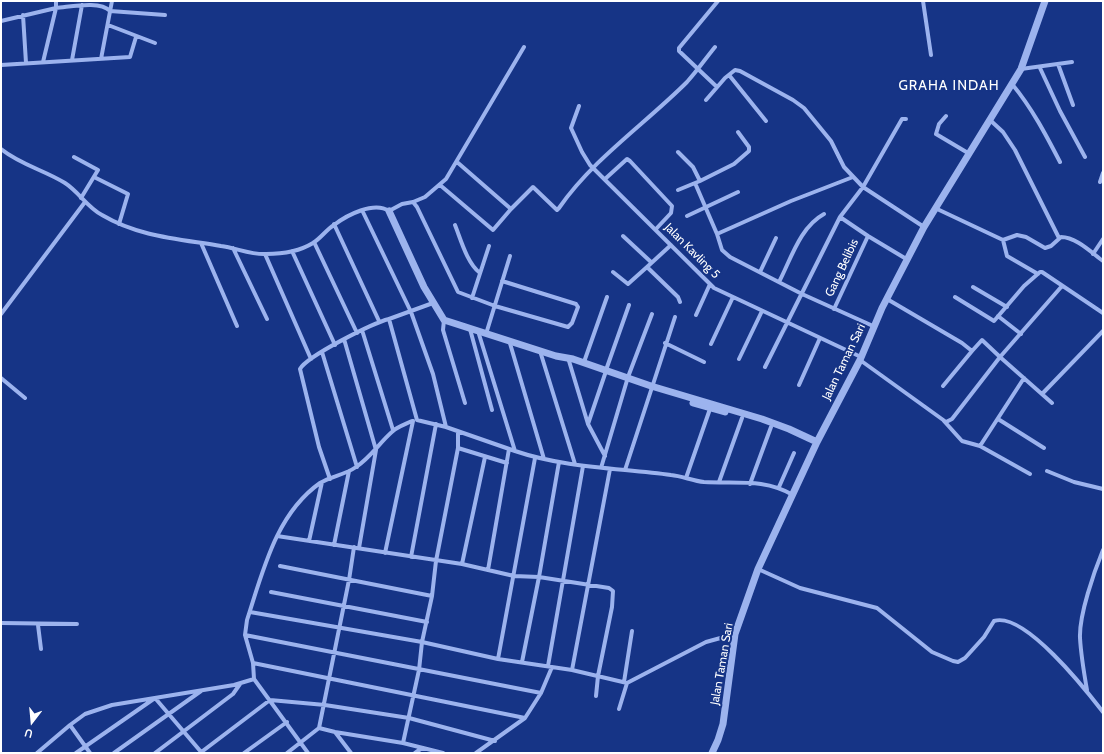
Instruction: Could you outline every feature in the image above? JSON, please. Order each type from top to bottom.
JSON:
[{"type":"street","points":[[43,62],[56,8],[56,1]]},
{"type":"street","points":[[101,59],[112,1]]},
{"type":"street","points":[[718,1],[679,48],[679,51],[718,87]]},
{"type":"street","points":[[923,1],[930,55]]},
{"type":"street","name":"Jalan Taman Sari","points":[[712,753],[723,724],[735,634],[758,569],[817,442],[860,358],[873,326],[924,227],[968,153],[1021,69],[1045,1]]},
{"type":"street","points":[[72,60],[82,5]]},
{"type":"street","points":[[1,21],[56,8],[82,5],[106,7],[110,11],[165,15]]},
{"type":"street","points":[[23,15],[26,63]]},
{"type":"street","points":[[108,25],[155,43]]},
{"type":"street","points":[[1,65],[130,57],[136,37]]},
{"type":"street","points":[[440,184],[493,230],[533,187],[557,210],[592,167],[687,82],[715,46]]},
{"type":"street","points":[[389,211],[402,204],[413,202],[425,197],[446,179],[524,47]]},
{"type":"street","points":[[1021,69],[1040,68],[1072,62]]},
{"type":"street","points":[[1058,64],[1073,105]]},
{"type":"street","points":[[1040,68],[1060,111],[1085,157]]},
{"type":"street","points":[[706,100],[735,70],[740,71],[797,103],[831,141],[840,160],[862,187],[924,227]]},
{"type":"street","points":[[729,75],[766,121]]},
{"type":"street","points":[[1012,84],[1035,115],[1060,162]]},
{"type":"street","name":"Jalan Kavling 5","points":[[579,106],[571,128],[582,152],[592,167],[710,284],[733,298],[860,358],[929,408],[962,441],[980,446],[1030,474]]},
{"type":"street","points":[[946,116],[939,124],[936,134],[968,153]]},
{"type":"street","points":[[765,368],[840,217],[862,187],[902,119],[906,119]]},
{"type":"street","points":[[990,120],[1003,132],[1015,150],[1059,238]]},
{"type":"street","points":[[678,190],[734,164],[749,151],[749,147],[738,132]]},
{"type":"street","points":[[1,150],[23,164],[51,175],[67,184],[101,215],[119,224],[146,234],[265,254],[292,251],[314,242],[334,224],[362,210],[373,206],[382,206],[389,211],[433,303],[444,320],[443,330],[465,403]]},
{"type":"street","points":[[678,152],[693,167],[700,181]]},
{"type":"street","points":[[1,314],[83,200],[98,170],[74,157]]},
{"type":"street","points":[[605,179],[622,162],[627,160],[630,161],[672,206],[671,213],[656,229]]},
{"type":"street","points":[[457,162],[511,209]]},
{"type":"street","points":[[1100,182],[1103,173]]},
{"type":"street","points":[[94,177],[128,194],[119,224]]},
{"type":"street","points":[[717,234],[791,200],[853,177]]},
{"type":"street","points":[[695,183],[717,234],[722,250],[730,257],[802,294],[873,326]]},
{"type":"street","points":[[686,216],[738,192]]},
{"type":"street","points":[[413,202],[417,207],[458,292],[495,306],[568,326],[572,323],[578,306],[576,304],[502,281]]},
{"type":"street","points":[[935,208],[1003,240],[1017,235],[1026,237],[1045,248],[1051,246],[1059,238],[1066,237],[1103,262]]},
{"type":"street","points":[[362,210],[411,312],[433,374],[446,427]]},
{"type":"street","points":[[779,282],[807,227],[815,219],[824,214]]},
{"type":"street","points":[[840,217],[908,260]]},
{"type":"street","points":[[334,224],[379,321]]},
{"type":"street","points":[[455,225],[472,264],[480,273]]},
{"type":"street","points":[[623,236],[651,262]]},
{"type":"street","name":"Gang Belibis","points":[[834,308],[868,236]]},
{"type":"street","points":[[760,272],[776,238]]},
{"type":"street","points":[[1093,254],[1103,239]]},
{"type":"street","points":[[1003,240],[1007,256],[1038,274]]},
{"type":"street","points":[[314,242],[357,333]]},
{"type":"street","points":[[201,243],[237,326]]},
{"type":"street","points":[[613,272],[628,284],[671,245]]},
{"type":"street","points":[[472,298],[489,246]]},
{"type":"street","points":[[233,248],[267,319]]},
{"type":"street","points":[[292,251],[335,345]]},
{"type":"street","points":[[265,254],[311,359]]},
{"type":"street","points":[[486,334],[510,256]]},
{"type":"street","points":[[647,267],[678,297],[680,302]]},
{"type":"street","points":[[955,296],[994,320],[1024,286],[1042,272],[1103,312]]},
{"type":"street","points":[[696,315],[710,284]]},
{"type":"street","points":[[943,421],[952,419],[1000,357],[1062,286]]},
{"type":"street","points":[[973,287],[1007,307]]},
{"type":"street","points":[[584,362],[607,297]]},
{"type":"street","points":[[711,344],[733,298]]},
{"type":"street","points":[[887,299],[962,343],[972,351]]},
{"type":"street","points":[[330,479],[319,447],[300,372],[301,366],[344,339],[379,321],[411,312],[433,303]]},
{"type":"street","points":[[588,424],[630,305]]},
{"type":"street","points":[[739,359],[762,311]]},
{"type":"street","points":[[601,468],[627,379],[652,314]]},
{"type":"street","points":[[998,316],[1021,334]]},
{"type":"street","points":[[624,470],[665,343],[675,317]]},
{"type":"street","points":[[389,319],[417,420]]},
{"type":"street","points":[[444,320],[676,395],[789,429],[817,442]]},
{"type":"street","points":[[469,328],[492,410]]},
{"type":"street","points":[[362,330],[393,430]]},
{"type":"street","points":[[478,330],[515,451]]},
{"type":"street","points":[[1042,394],[1103,331]]},
{"type":"street","points":[[799,385],[820,338]]},
{"type":"street","points":[[287,753],[319,728],[325,705],[334,653],[357,548],[376,450],[344,339]]},
{"type":"street","points":[[508,340],[544,459]]},
{"type":"street","points":[[944,386],[982,340],[1052,403]]},
{"type":"street","points":[[665,343],[704,362]]},
{"type":"street","points":[[540,350],[574,464]]},
{"type":"street","points":[[322,352],[357,467]]},
{"type":"street","points":[[567,359],[584,362],[606,372]]},
{"type":"street","points":[[567,359],[588,424],[605,456]]},
{"type":"street","points":[[1,378],[25,398]]},
{"type":"street","points":[[980,446],[1024,378]]},
{"type":"street","points":[[686,478],[711,406]]},
{"type":"street","points":[[729,411],[742,418],[761,421],[771,427],[787,432],[794,432]]},
{"type":"street","points":[[719,482],[742,418]]},
{"type":"street","points":[[998,419],[1044,448]]},
{"type":"street","points":[[308,753],[254,679],[253,663],[245,635],[250,612],[277,536],[291,510],[300,500],[322,482],[357,467],[376,450],[393,430],[417,420],[446,427],[535,458],[610,470],[624,470],[686,478],[703,482],[766,484],[779,487],[793,495]]},
{"type":"street","points":[[385,552],[412,422]]},
{"type":"street","points":[[411,557],[436,424]]},
{"type":"street","points":[[750,484],[771,427]]},
{"type":"street","points":[[404,742],[419,670],[422,642],[428,622],[436,561],[458,448],[458,431]]},
{"type":"street","points":[[458,448],[507,463]]},
{"type":"street","points":[[488,570],[509,449]]},
{"type":"street","points":[[779,487],[794,453]]},
{"type":"street","points":[[462,564],[485,457]]},
{"type":"street","points":[[498,659],[535,458]]},
{"type":"street","points":[[522,662],[539,577],[559,462]]},
{"type":"street","points":[[476,753],[495,741],[525,718],[541,692],[550,666],[584,466]]},
{"type":"street","points":[[572,670],[610,470]]},
{"type":"street","points":[[334,545],[349,471]]},
{"type":"street","points":[[1047,471],[1074,482],[1103,489]]},
{"type":"street","points":[[309,542],[322,482]]},
{"type":"street","points":[[277,536],[462,564],[514,576],[539,577],[609,588],[613,591],[612,606],[598,676],[596,696]]},
{"type":"street","points":[[1087,691],[1081,652],[1080,630],[1090,588],[1103,550]]},
{"type":"street","points":[[280,566],[432,596]]},
{"type":"street","points":[[758,569],[800,588],[877,608],[932,652],[953,661],[958,662],[965,658],[984,637],[994,621],[1006,619],[1031,635],[1069,669],[1103,712]]},
{"type":"street","points":[[271,592],[428,622]]},
{"type":"street","points":[[250,612],[422,642],[498,659],[550,666],[625,682],[706,642],[735,634]]},
{"type":"street","points":[[1,623],[38,625],[77,624]]},
{"type":"street","points":[[38,625],[41,649]]},
{"type":"street","points":[[619,709],[625,682],[632,631]]},
{"type":"street","points":[[245,635],[419,670],[541,692]]},
{"type":"street","points":[[253,663],[330,677],[525,718]]},
{"type":"street","points":[[37,753],[85,714],[112,705],[202,689],[240,684],[254,679]]},
{"type":"street","points":[[156,753],[234,693],[240,684]]},
{"type":"street","points":[[114,753],[202,689]]},
{"type":"street","points":[[155,698],[185,731],[201,753],[270,700],[325,705],[409,718],[495,741]]},
{"type":"street","points":[[76,753],[155,698]]},
{"type":"street","points":[[244,753],[286,722]]},
{"type":"street","points":[[70,725],[90,753]]},
{"type":"street","points":[[319,728],[334,732],[404,742],[443,753]]},
{"type":"street","points":[[334,732],[351,753]]},
{"type":"street","points":[[415,753],[422,748]]},
{"type":"district","name":"GRAHA INDAH","points":[[949,86]]}]
